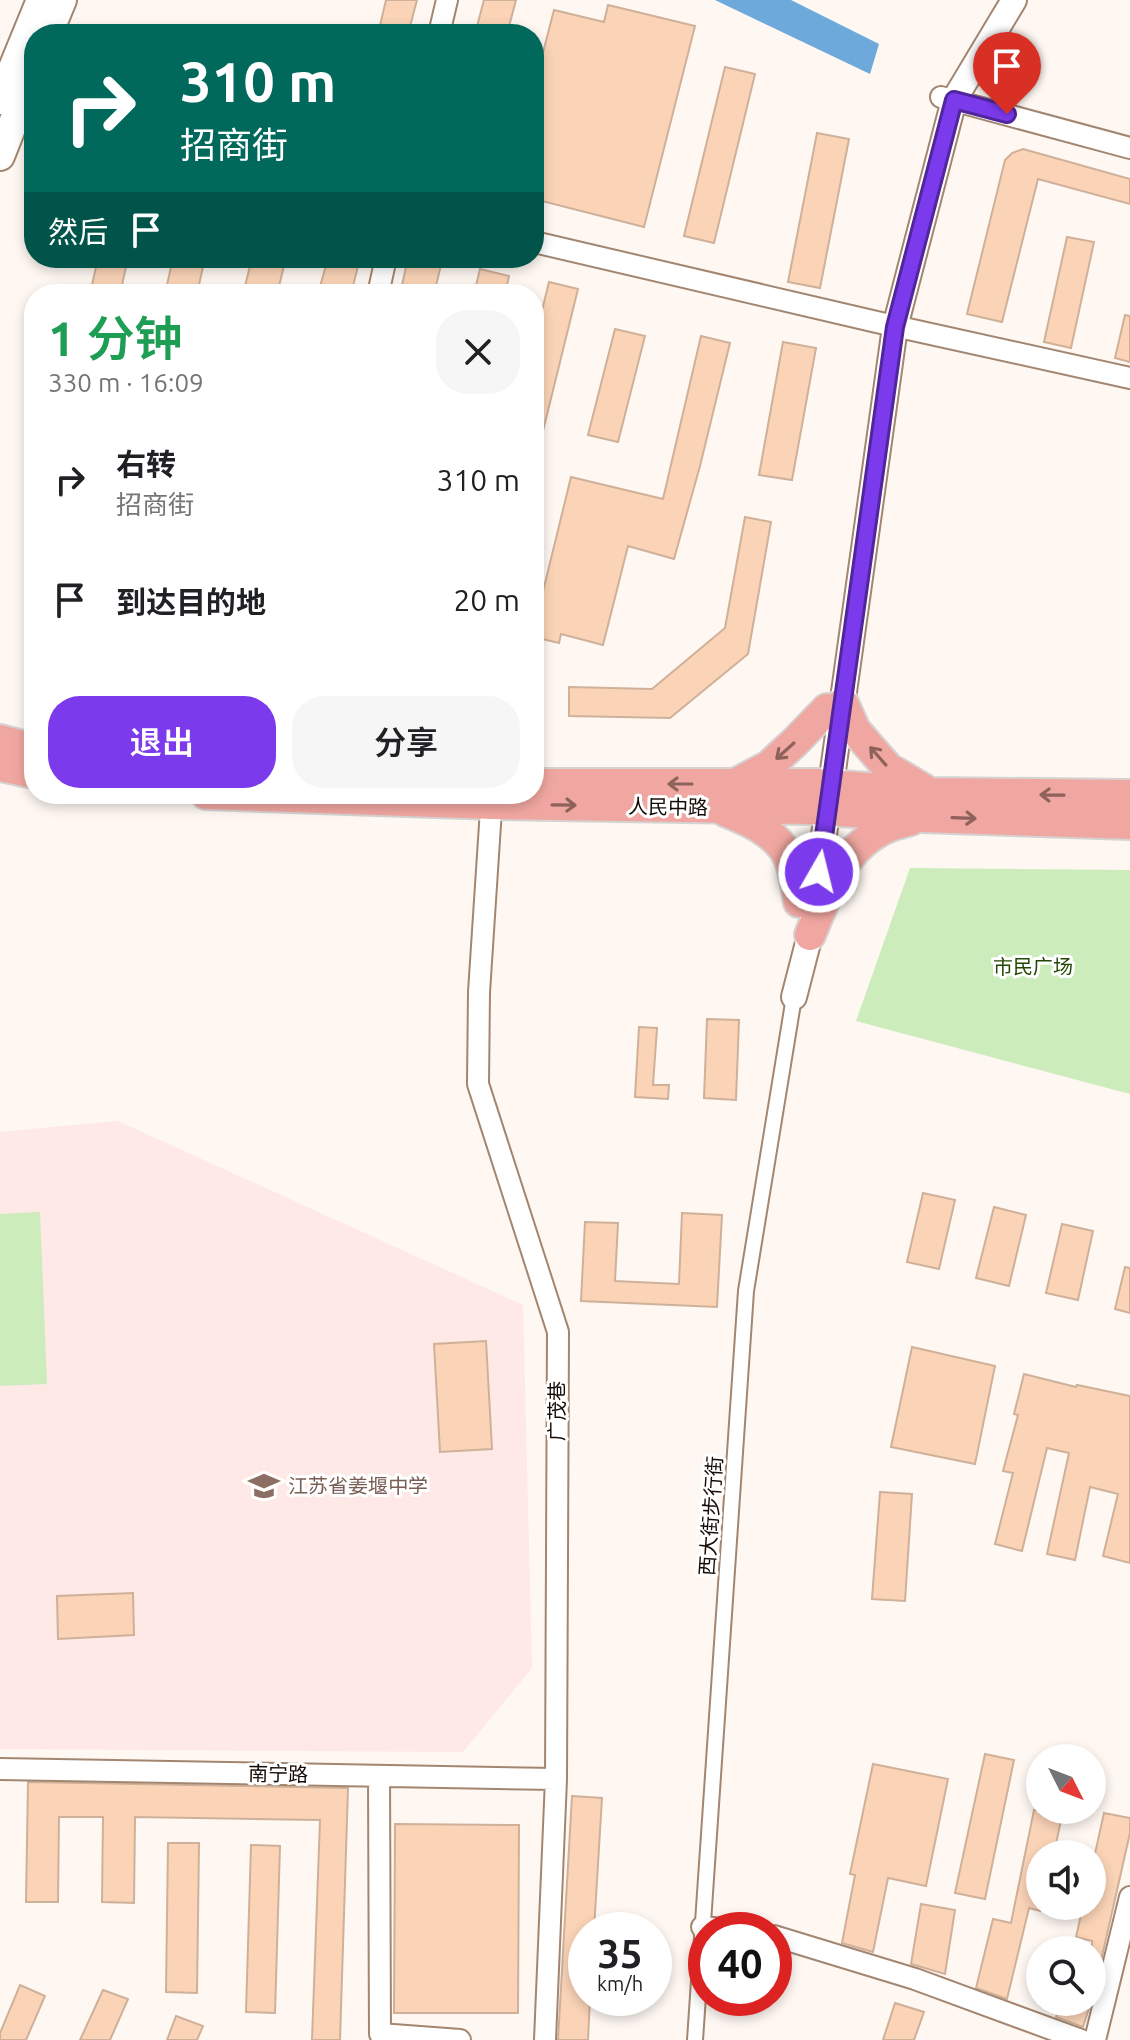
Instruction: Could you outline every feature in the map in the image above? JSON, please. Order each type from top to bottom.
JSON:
[{"type":"main road","points":[[35,24],[41,0]]},
{"type":"main road","points":[[52,24],[62,0]]},
{"type":"main road","points":[[0,156],[24,67]]},
{"type":"main road","points":[[13,110],[24,89]]},
{"type":"main road","points":[[735,784],[769,766],[835,706],[888,768],[926,805],[855,848],[833,881],[810,935]]},
{"type":"main road","points":[[0,740],[24,746]]},
{"type":"main road","points":[[0,766],[24,771]]},
{"type":"main road","name":"人民中路","points":[[544,784],[735,784],[822,797],[1130,824]]},
{"type":"main road","name":"人民中路","points":[[926,805],[1130,795]]},
{"type":"main road","name":"人民中路","points":[[544,801],[715,807],[822,797]]},
{"type":"main road","points":[[715,807],[759,826],[784,849],[799,902]]},
{"type":"street","points":[[441,24],[447,0]]},
{"type":"street","points":[[794,997],[810,935],[822,797],[888,325],[947,99],[998,0]]},
{"type":"street","points":[[947,99],[1014,0]]},
{"type":"street","points":[[947,99],[1130,148]]},
{"type":"street","points":[[544,244],[1130,378]]},
{"type":"street","points":[[794,997],[792,946],[822,797]]},
{"type":"street","name":"广茂巷","points":[[493,804],[479,992],[478,1084],[558,1332],[556,1779],[545,2040]]},
{"type":"street","name":"西大街步行街","points":[[703,1912],[746,1291],[794,997]]},
{"type":"street","name":"南宁路","points":[[0,1769],[556,1779]]},
{"type":"street","points":[[379,1776],[380,2034],[460,2040]]},
{"type":"street","points":[[1095,2040],[1130,1897]]},
{"type":"street","points":[[792,1941],[915,1979],[1081,2040]]},
{"type":"street","name":"西大街步行街","points":[[695,2040],[696,2016]]},
{"type":"shaded area","name":"江苏省姜堰中学","points":[[118,1121],[523,1305],[532,1668],[463,1752],[0,1749],[0,1132]]},
{"type":"green space","name":"市民广场","points":[[910,868],[1130,870],[1130,1094],[856,1021]]},
{"type":"green space","points":[[40,1212],[47,1384],[0,1386],[0,1214]]},
{"type":"water","points":[[715,0],[791,0],[879,44],[870,74]]},
{"type":"building","points":[[386,0],[417,0],[411,24],[380,24]]},
{"type":"building","points":[[484,0],[516,0],[510,24],[478,24]]},
{"type":"building","points":[[608,5],[695,26],[644,227],[544,202],[544,48],[554,10],[604,22]]},
{"type":"building","points":[[725,67],[755,74],[714,243],[684,236]]},
{"type":"building","points":[[817,133],[849,139],[820,288],[788,282]]},
{"type":"building","points":[[1023,149],[1130,179],[1130,204],[1038,179],[1002,322],[967,314],[1005,160]]},
{"type":"building","points":[[1067,237],[1094,242],[1071,348],[1044,342]]},
{"type":"building","points":[[96,268],[126,268],[122,284],[92,284]]},
{"type":"building","points":[[171,268],[203,268],[199,284],[167,284]]},
{"type":"building","points":[[250,268],[284,268],[280,284],[246,284]]},
{"type":"building","points":[[325,268],[358,268],[354,284],[321,284]]},
{"type":"building","points":[[406,268],[440,268],[436,284],[402,284]]},
{"type":"building","points":[[480,269],[509,276],[507,284],[476,284]]},
{"type":"building","points":[[549,282],[578,289],[544,427],[544,302]]},
{"type":"building","points":[[1125,315],[1130,316],[1130,362],[1115,358]]},
{"type":"building","points":[[615,329],[645,336],[618,442],[588,435]]},
{"type":"building","points":[[701,336],[730,343],[674,559],[628,546],[603,645],[561,634],[559,643],[544,639],[544,587],[571,477],[663,499]]},
{"type":"building","points":[[783,342],[816,348],[792,480],[759,475]]},
{"type":"building","points":[[745,517],[771,522],[748,654],[670,718],[569,716],[569,687],[652,689],[725,628]]},
{"type":"building","points":[[707,1019],[739,1020],[736,1100],[704,1098]]},
{"type":"building","points":[[639,1027],[657,1028],[653,1085],[669,1085],[668,1099],[635,1097]]},
{"type":"building","points":[[923,1193],[955,1200],[939,1269],[907,1262]]},
{"type":"building","points":[[994,1207],[1026,1215],[1009,1286],[976,1278]]},
{"type":"building","points":[[682,1213],[722,1215],[717,1307],[581,1301],[585,1222],[618,1223],[615,1281],[679,1284]]},
{"type":"building","points":[[1062,1224],[1093,1231],[1078,1300],[1046,1293]]},
{"type":"building","points":[[1125,1267],[1130,1268],[1130,1313],[1115,1309]]},
{"type":"building","points":[[486,1341],[492,1449],[440,1452],[434,1344]]},
{"type":"building","points":[[912,1347],[995,1366],[975,1464],[891,1447]]},
{"type":"building","points":[[1024,1374],[1130,1396],[1130,1563],[1103,1556],[1118,1494],[1090,1487],[1075,1560],[1047,1554],[1069,1453],[1047,1448],[1022,1551],[995,1544],[1013,1473],[1003,1471],[1018,1415],[1014,1414]]},
{"type":"building","points":[[880,1492],[912,1494],[905,1601],[872,1599]]},
{"type":"building","points":[[133,1593],[134,1635],[58,1639],[57,1596]]},
{"type":"building","points":[[985,1754],[1014,1760],[985,1899],[955,1893]]},
{"type":"building","points":[[873,1764],[948,1779],[926,1886],[888,1878],[873,1952],[842,1943],[855,1875],[850,1874]]},
{"type":"building","points":[[28,1782],[348,1788],[340,2040],[312,2040],[320,1820],[135,1817],[134,1903],[102,1902],[103,1817],[59,1817],[58,1902],[26,1902]]},
{"type":"building","points":[[572,1796],[602,1798],[595,1912],[568,1912],[568,2016],[589,2016],[588,2040],[558,2040]]},
{"type":"building","points":[[1106,1813],[1130,1818],[1130,1833],[1106,1939],[1106,1936],[1076,1936],[1080,1920],[1106,1920],[1106,1840],[1098,1840],[1102,1824],[1106,1824]]},
{"type":"building","points":[[395,1824],[519,1825],[518,2013],[394,2013]]},
{"type":"building","points":[[1031,1824],[1060,1824],[1057,1840],[1028,1840]]},
{"type":"building","points":[[168,1843],[199,1843],[197,1993],[166,1992]]},
{"type":"building","points":[[251,1845],[280,1846],[275,2013],[246,2012]]},
{"type":"building","points":[[1026,1849],[1026,1920],[1007,1999],[976,1988],[993,1919],[1011,1923]]},
{"type":"building","points":[[921,1904],[955,1910],[945,1974],[911,1964]]},
{"type":"building","points":[[20,1985],[45,1996],[26,2040],[0,2040],[0,2033]]},
{"type":"building","points":[[103,1990],[128,1999],[110,2040],[80,2040]]},
{"type":"building","points":[[895,2003],[924,2012],[914,2040],[883,2040]]},
{"type":"building","points":[[176,2016],[203,2026],[197,2040],[167,2040]]},
{"type":"building","points":[[1056,2016],[1087,2016],[1083,2027]]},
{"type":"place","name":"江苏省姜堰中学","points":[[264,1486]]},
{"type":"route","points":[[819,872],[895,327],[954,100],[1007,114]]}]
